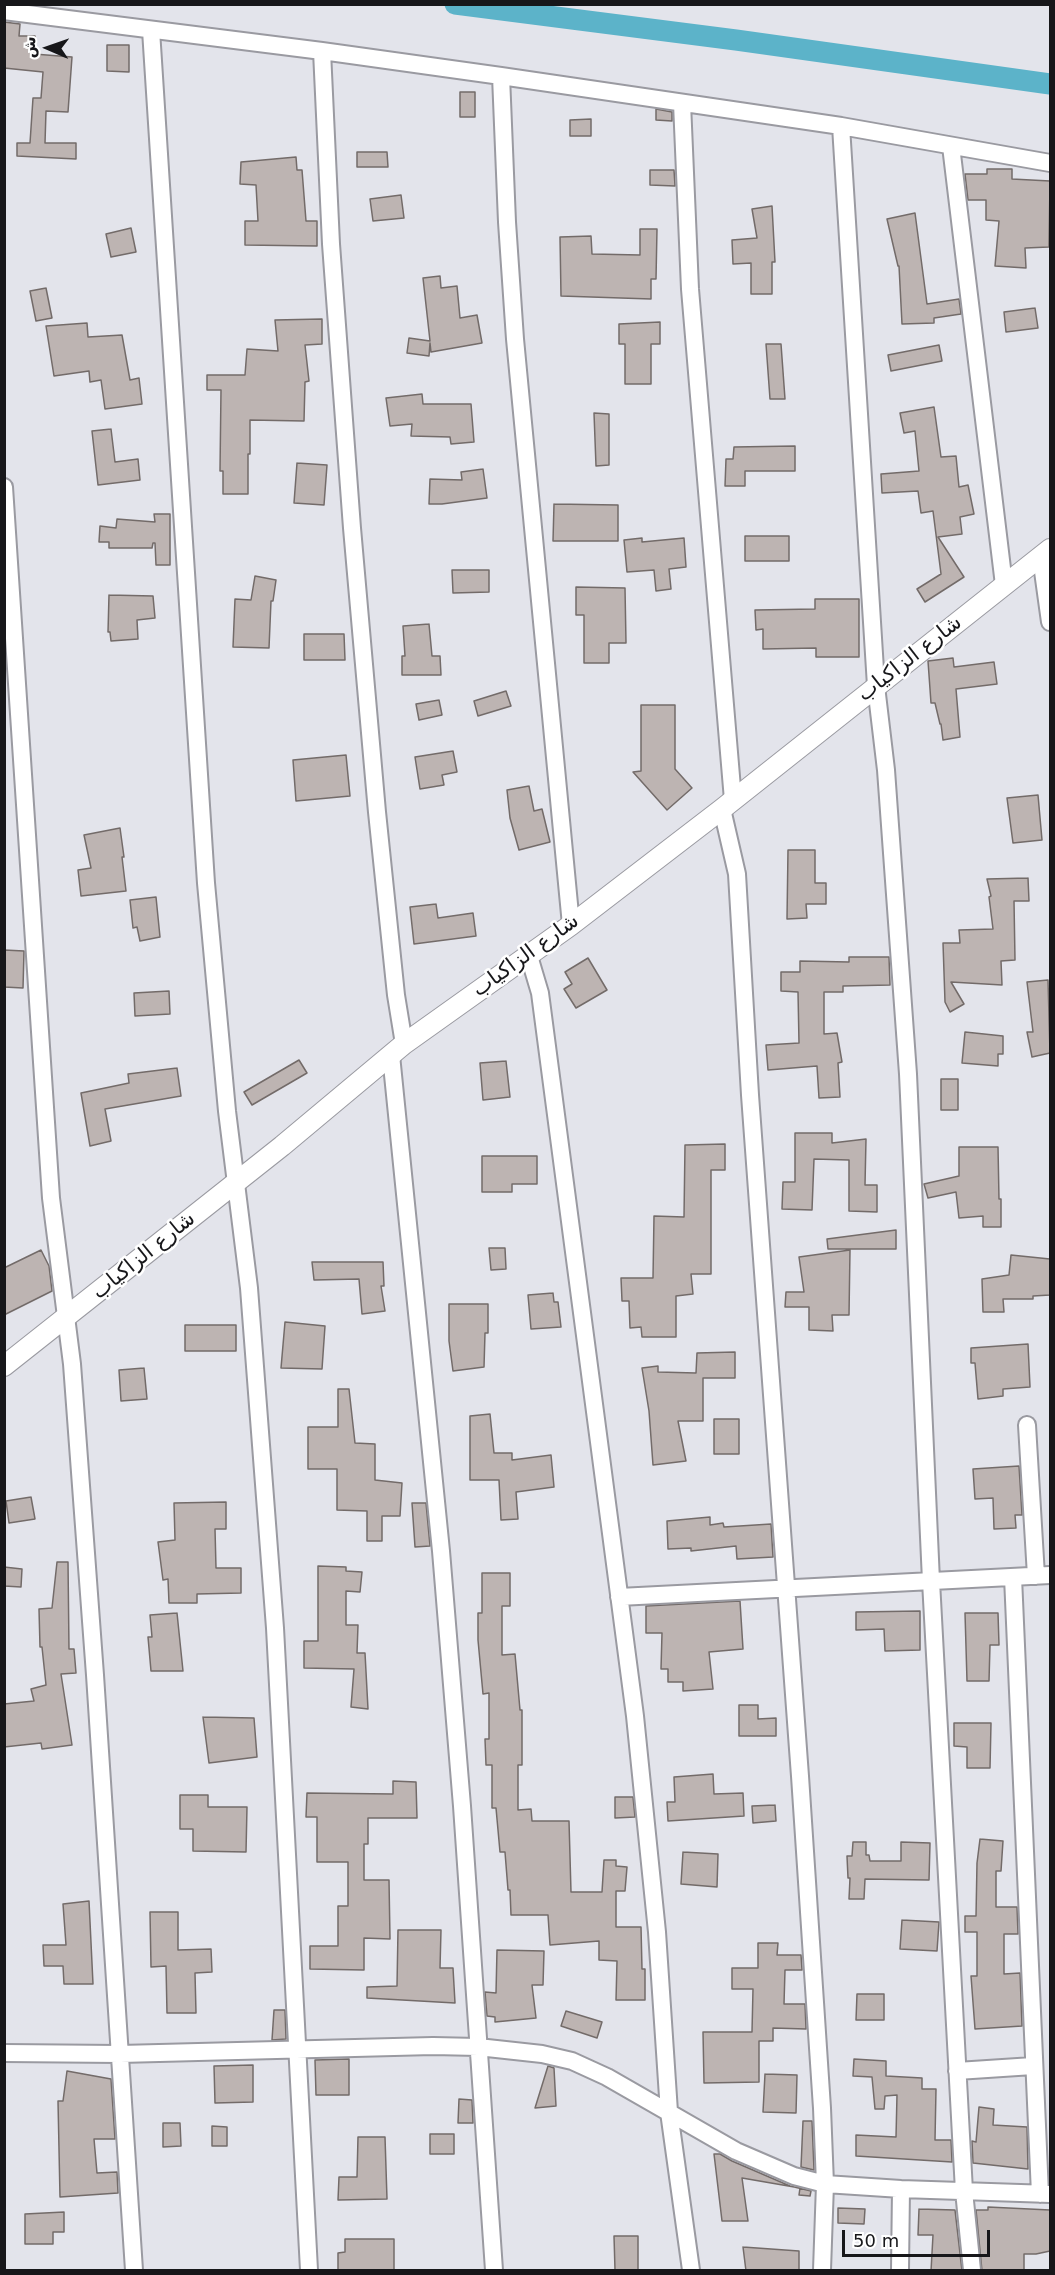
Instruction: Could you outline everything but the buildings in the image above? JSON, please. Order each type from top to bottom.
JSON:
[{"type":"street","points":[[4,11],[501,76],[841,126],[1050,163]]},
{"type":"street","points":[[151,30],[205,871],[227,1111],[249,1288],[275,1628],[309,2271]]},
{"type":"street","points":[[322,51],[331,244],[353,540],[396,994],[398,1050],[462,1806],[494,2271]]},
{"type":"street","points":[[501,76],[514,339],[571,924]]},
{"type":"street","points":[[682,103],[692,309],[727,804],[737,874],[750,1095],[817,2025],[825,2184],[822,2271]]},
{"type":"street","points":[[841,126],[876,686],[886,770],[908,1074],[931,1581],[957,2070],[964,2191],[972,2271]]},
{"type":"street","points":[[951,146],[1004,585]]},
{"type":"street","points":[[4,487],[51,1198],[72,1376],[134,2271]]},
{"type":"street","points":[[1046,553],[1050,622]]},
{"type":"street","name":"شارع الزاكياب","points":[[4,1366],[282,1146],[398,1050],[571,924],[1046,553]]},
{"type":"street","points":[[529,956],[540,993],[636,1716],[653,1894],[669,2112],[691,2271]]},
{"type":"street","points":[[619,1597],[1043,1576],[1027,1425]]},
{"type":"street","points":[[4,2053],[120,2054],[433,2046],[478,2047],[542,2054],[572,2061],[607,2077],[736,2151],[794,2176],[825,2184],[1045,2194],[1033,2066],[1013,1577]]},
{"type":"street","points":[[957,2070],[1033,2066]]},
{"type":"street","points":[[900,2271],[901,2189]]},
{"type":"waterway","points":[[455,4],[1050,84]]}]
